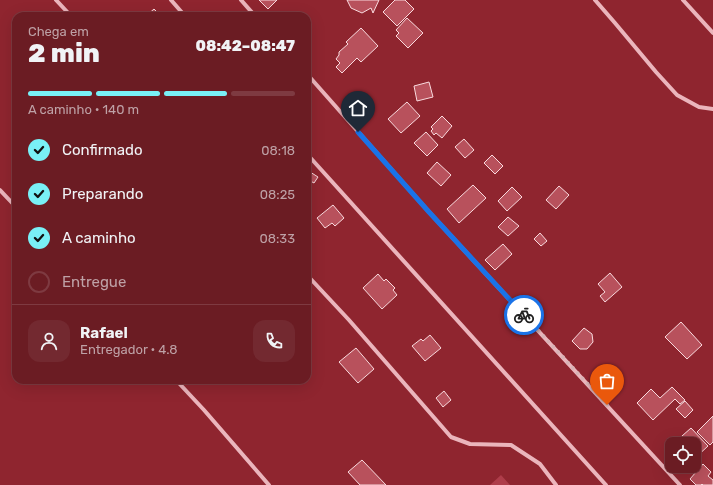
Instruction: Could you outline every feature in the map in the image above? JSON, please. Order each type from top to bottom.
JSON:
[{"type":"street","points":[[56,0],[67,12]]},
{"type":"street","points":[[171,0],[182,12]]},
{"type":"street","points":[[241,0],[252,12]]},
{"type":"street","points":[[595,0],[677,95],[699,107],[713,109]]},
{"type":"street","points":[[683,0],[713,33]]},
{"type":"street","points":[[311,79],[429,212],[680,485]]},
{"type":"street","points":[[311,158],[606,485]]},
{"type":"street","points":[[0,190],[12,203]]},
{"type":"street","points":[[311,279],[349,320],[451,437],[470,444],[511,445],[540,464],[556,485]]},
{"type":"street","points":[[180,384],[269,485]]},
{"type":"shaded area","points":[[501,475],[510,485],[490,485]]},
{"type":"building","points":[[259,0],[277,0],[268,9]]},
{"type":"building","points":[[347,0],[379,0],[373,13],[371,8],[362,13],[351,8]]},
{"type":"building","points":[[395,0],[405,0],[414,9],[397,26],[383,12]]},
{"type":"building","points":[[407,18],[423,33],[408,48],[396,36],[399,33],[396,30]]},
{"type":"building","points":[[361,28],[378,46],[361,62],[357,58],[342,73],[336,67],[340,63],[336,59],[339,52],[348,44],[346,42]]},
{"type":"building","points":[[429,82],[433,97],[417,101],[414,86]]},
{"type":"building","points":[[407,102],[420,116],[401,133],[388,119]]},
{"type":"building","points":[[442,116],[452,126],[442,138],[436,133],[434,135],[431,131],[433,129],[431,127]]},
{"type":"building","points":[[426,132],[438,145],[427,156],[414,143]]},
{"type":"building","points":[[464,139],[474,150],[465,158],[455,147]]},
{"type":"building","points":[[492,155],[503,166],[495,174],[484,163]]},
{"type":"building","points":[[437,162],[451,175],[441,186],[427,173]]},
{"type":"building","points":[[311,173],[318,177],[314,183],[311,181]]},
{"type":"building","points":[[473,185],[486,198],[459,223],[447,209]]},
{"type":"building","points":[[559,186],[569,195],[556,209],[546,200]]},
{"type":"building","points":[[512,187],[522,197],[507,211],[498,201]]},
{"type":"building","points":[[333,205],[344,218],[335,226],[332,223],[325,228],[317,218]]},
{"type":"building","points":[[508,217],[519,226],[508,236],[498,227]]},
{"type":"building","points":[[540,233],[547,241],[541,246],[534,239]]},
{"type":"building","points":[[503,244],[512,254],[495,270],[485,260]]},
{"type":"building","points":[[610,273],[622,287],[605,302],[600,296],[605,292],[598,284]]},
{"type":"building","points":[[378,274],[384,281],[386,279],[395,288],[393,290],[397,295],[382,309],[363,288]]},
{"type":"building","points":[[681,322],[702,345],[687,359],[665,337]]},
{"type":"building","points":[[584,328],[592,334],[593,342],[587,349],[580,349],[572,341]]},
{"type":"building","points":[[430,335],[441,348],[425,361],[412,346],[421,339],[423,341]]},
{"type":"building","points":[[356,348],[374,369],[358,383],[339,362]]},
{"type":"building","points":[[672,387],[685,400],[680,404],[675,399],[653,420],[637,403],[651,389],[660,398]]},
{"type":"building","points":[[444,391],[451,400],[443,407],[436,398]]},
{"type":"building","points":[[685,401],[693,410],[685,418],[676,409]]},
{"type":"building","points":[[713,416],[713,442],[710,445],[697,432]]},
{"type":"building","points":[[691,428],[700,437],[681,437]]},
{"type":"building","points":[[701,439],[708,446],[701,452]]},
{"type":"building","points":[[362,460],[386,485],[360,485],[348,472]]},
{"type":"building","points":[[703,464],[711,472],[708,476],[713,480],[713,485],[696,485],[690,479],[695,473],[701,473],[701,466]]},
{"type":"way so far","points":[[524,315],[607,405]]},
{"type":"route","points":[[358,132],[524,315]]}]
